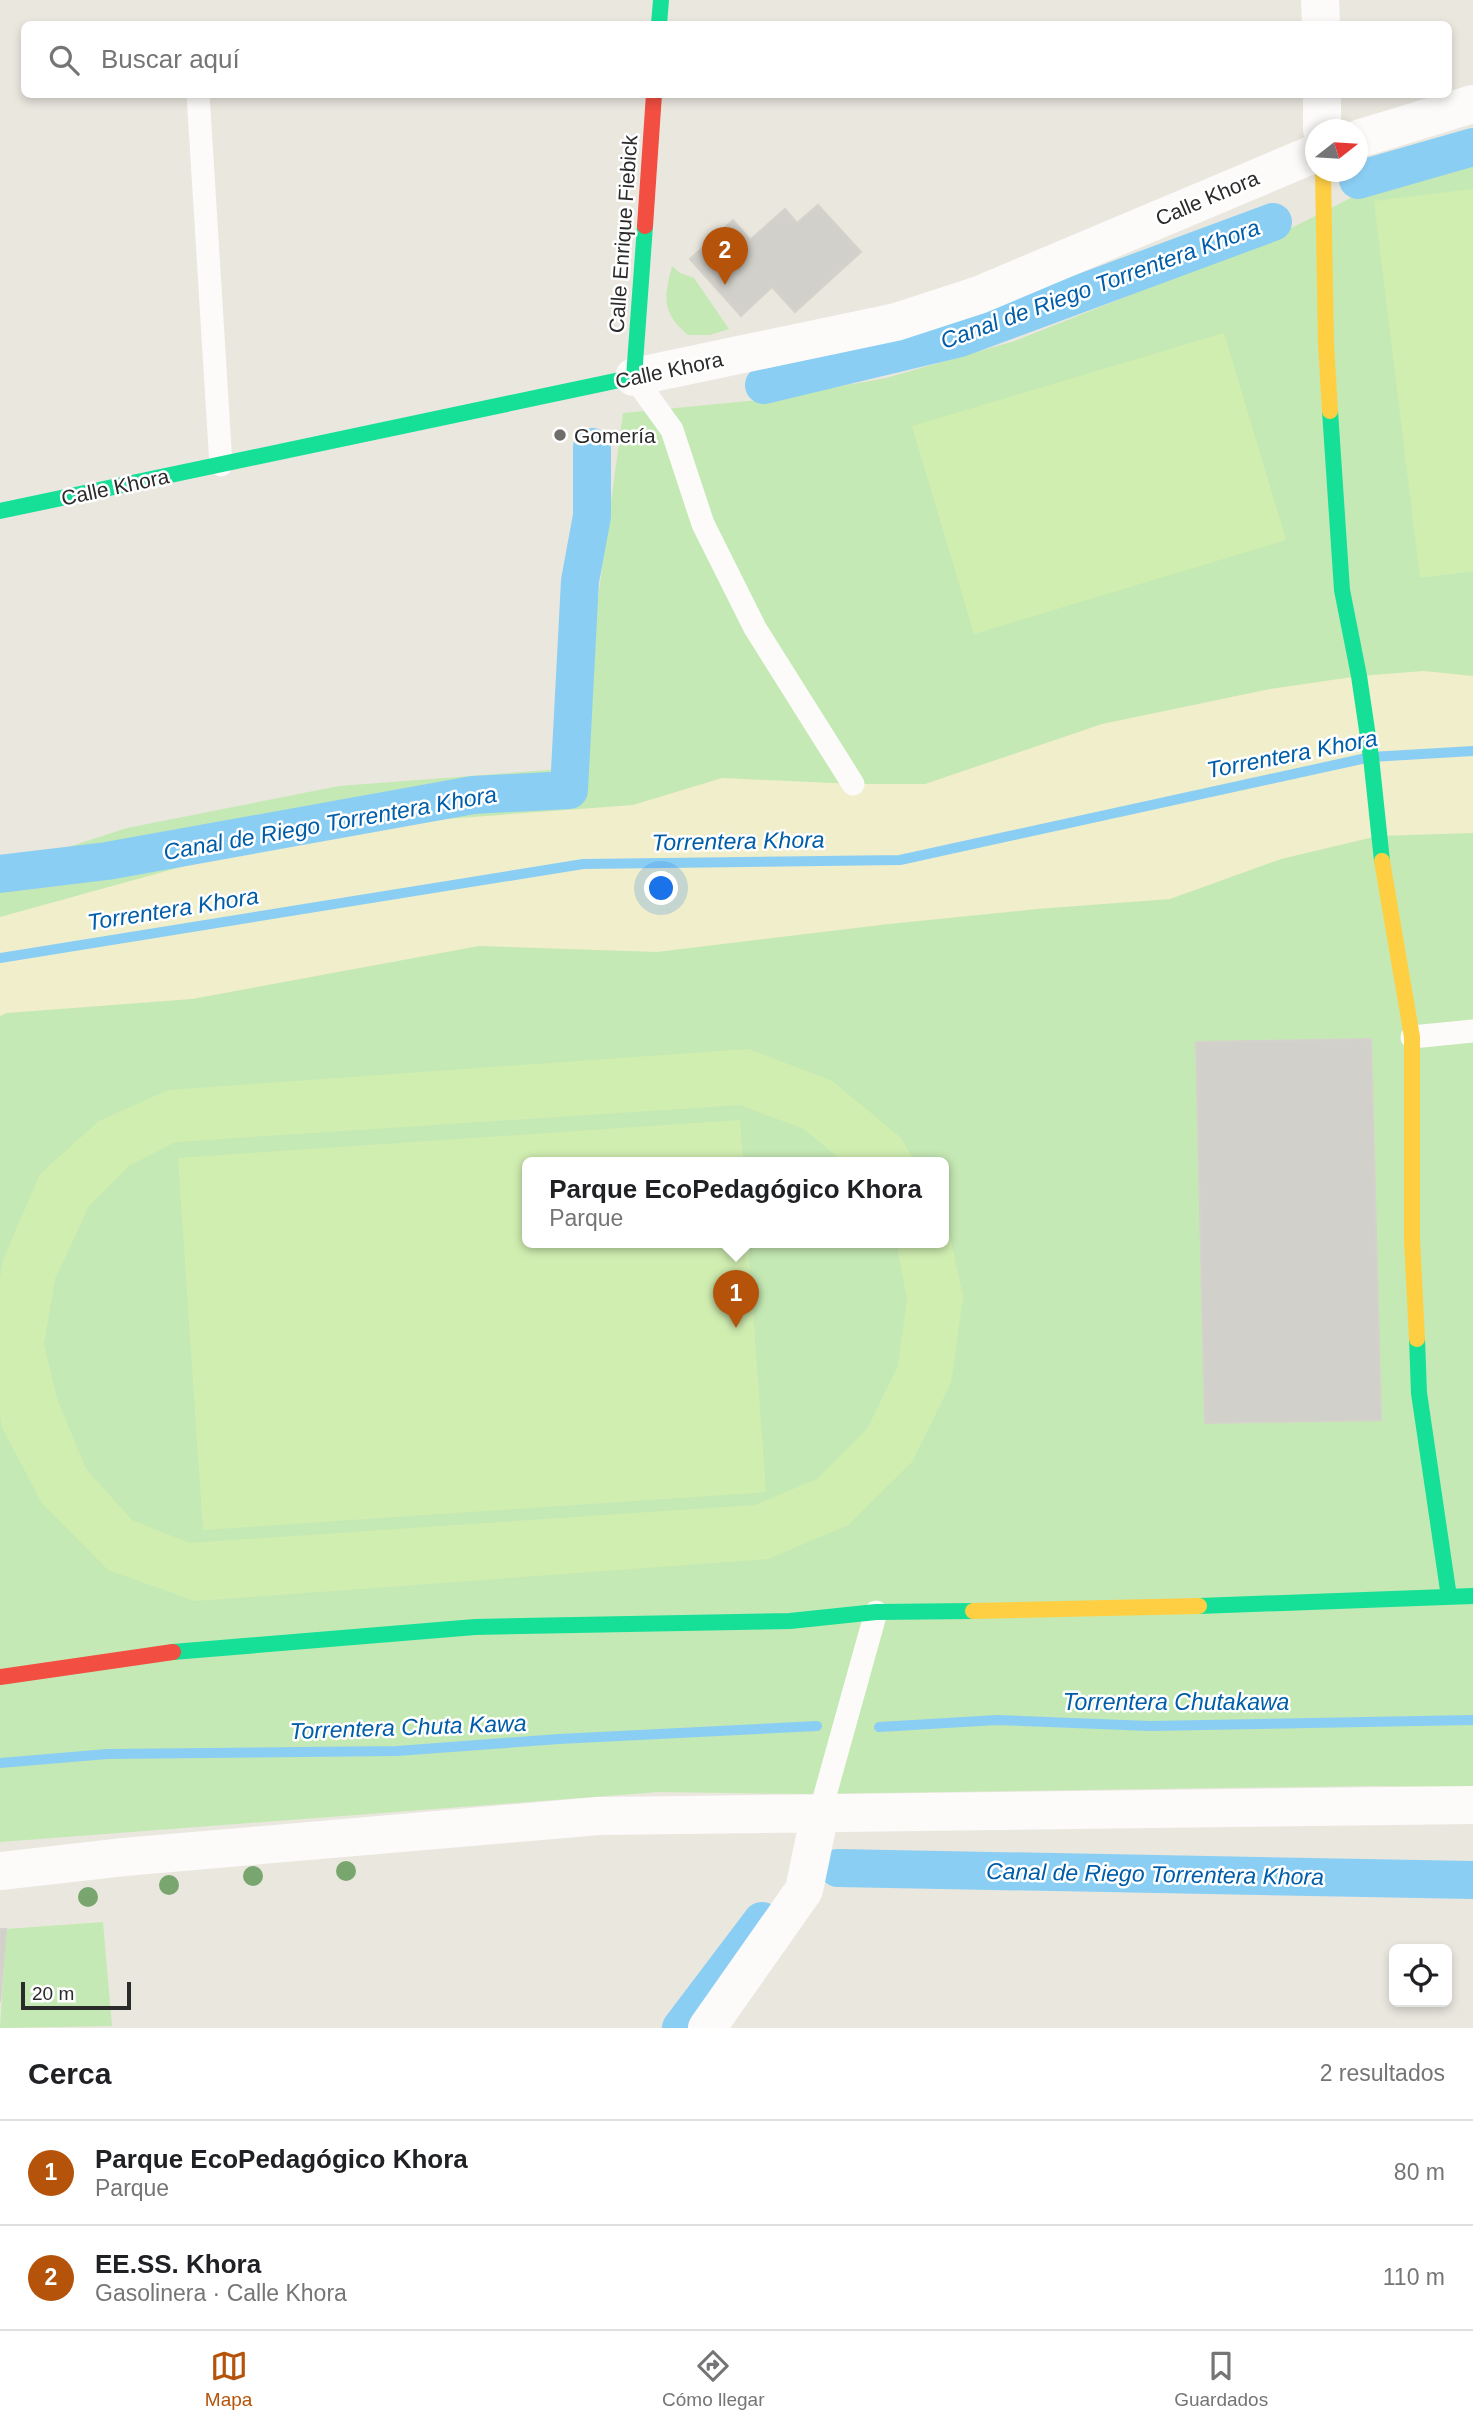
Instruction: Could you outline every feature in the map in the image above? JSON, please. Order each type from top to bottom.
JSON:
[{"type":"street","points":[[659,21],[661,0]]},
{"type":"street","points":[[1320,0],[1321,21]]},
{"type":"street","name":"Calle Enrique Fiebick","points":[[634,377],[654,98]]},
{"type":"street","points":[[1322,98],[1322,119]]},
{"type":"street","points":[[1368,136],[1473,104]]},
{"type":"street","name":"Calle Khora","points":[[0,511],[896,322],[967,299],[1305,157]]},
{"type":"street","points":[[1323,182],[1326,344],[1342,590],[1359,676],[1371,757],[1378,836],[1412,1037],[1412,1239],[1419,1393],[1449,1597]]},
{"type":"street","points":[[0,1677],[197,1648],[475,1627],[790,1621],[876,1612],[1116,1609],[1473,1596]]},
{"type":"street","points":[[0,1871],[124,1857],[599,1816],[1473,1805]]},
{"type":"street","points":[[707,2028],[804,1890],[820,1813]]},
{"type":"lane","points":[[198,98],[221,465]]},
{"type":"lane","points":[[634,377],[672,430],[703,524],[755,628],[853,784]]},
{"type":"lane","points":[[1412,1037],[1473,1031]]},
{"type":"lane","points":[[820,1813],[876,1612]]},
{"type":"green space","points":[[1473,162],[1473,1787],[1368,1786],[807,1794],[659,1792],[0,1842],[0,869],[127,828],[339,786],[575,768],[623,413],[770,399],[886,378],[1015,341],[1268,240],[1370,188]]},
{"type":"green space","points":[[1473,189],[1473,571],[1420,578],[1374,201]]},
{"type":"green space","points":[[672,266],[680,273],[694,278],[729,329],[710,335],[688,335],[679,327],[669,311],[666,296]]},
{"type":"green space","points":[[1224,333],[1286,540],[974,634],[912,426]]},
{"type":"green space","points":[[749,1049],[832,1081],[900,1137],[912,1157],[838,1157],[804,1129],[740,1105],[175,1142],[129,1166],[89,1206],[55,1279],[44,1344],[57,1399],[86,1469],[132,1520],[189,1543],[755,1505],[817,1479],[867,1429],[898,1366],[907,1299],[897,1248],[949,1248],[949,1233],[963,1296],[951,1383],[912,1462],[848,1525],[768,1559],[195,1601],[108,1570],[42,1503],[2,1428],[0,1277],[3,1260],[40,1174],[99,1121],[168,1090]]},
{"type":"green space","points":[[740,1120],[743,1157],[522,1157],[522,1248],[748,1248],[766,1492],[203,1530],[178,1158]]},
{"type":"green space","points":[[103,1922],[112,2026],[0,2028],[6,1929]]},
{"type":"sand","name":"Torrentera Khora","points":[[1424,671],[1473,676],[1473,833],[1378,836],[1281,859],[1170,899],[889,924],[657,952],[479,946],[192,999],[7,1013],[0,1016],[0,917],[264,844],[419,821],[633,805],[722,778],[853,784],[925,784],[1102,724],[1270,689],[1359,676]]},
{"type":"building","points":[[818,205],[861,252],[795,312],[772,287],[741,316],[690,259],[733,220],[750,240],[785,209],[797,223]]},
{"type":"building","points":[[1371,1039],[1381,1420],[1205,1423],[1196,1042]]},
{"type":"building","points":[[0,1929],[6,1929],[0,2002]]},
{"type":"waterway","name":"Canal de Riego Torrentera Khora","points":[[1368,177],[1473,147]]},
{"type":"waterway","name":"Canal de Riego Torrentera Khora","points":[[764,385],[960,338],[1273,222]]},
{"type":"waterway","name":"Canal de Riego Torrentera Khora","points":[[0,874],[107,861],[473,795],[569,790],[580,581],[592,516],[592,447]]},
{"type":"waterway","name":"Torrentera Khora","points":[[0,958],[583,864],[900,860],[1371,757],[1473,751]]},
{"type":"waterway","name":"Torrentera Chutakawa","points":[[879,1727],[997,1720],[1150,1726],[1473,1720]]},
{"type":"waterway","name":"Torrentera Chuta Kawa","points":[[0,1763],[107,1754],[397,1751],[559,1739],[817,1726]]},
{"type":"waterway","name":"Canal de Riego Torrentera Khora","points":[[838,1868],[1473,1880]]},
{"type":"waterway","name":"Canal de Riego Torrentera Khora","points":[[681,2028],[762,1921]]},
{"type":"traffic: fast","points":[[659,21],[661,0]]},
{"type":"traffic: fast","points":[[0,511],[634,377],[645,226]]},
{"type":"traffic: fast","points":[[1330,411],[1342,590],[1371,757],[1382,861]]},
{"type":"traffic: fast","points":[[1417,1339],[1419,1393],[1449,1597]]},
{"type":"traffic: fast","points":[[1199,1606],[1473,1596]]},
{"type":"traffic: fast","points":[[173,1652],[475,1627],[790,1621],[876,1612],[973,1611]]},
{"type":"traffic: slow","points":[[1323,182],[1330,411]]},
{"type":"traffic: slow","points":[[1382,861],[1412,1037],[1412,1239],[1417,1339]]},
{"type":"traffic: slow","points":[[973,1611],[1199,1606]]},
{"type":"traffic: jam","points":[[645,226],[654,98]]},
{"type":"traffic: jam","points":[[0,1677],[173,1652]]},
{"type":"place","name":"EE.SS. Khora","points":[[725,285]]},
{"type":"place","name":"Gomería","points":[[560,435]]},
{"type":"place","name":"Parque EcoPedagógico Khora","points":[[736,1328]]}]
